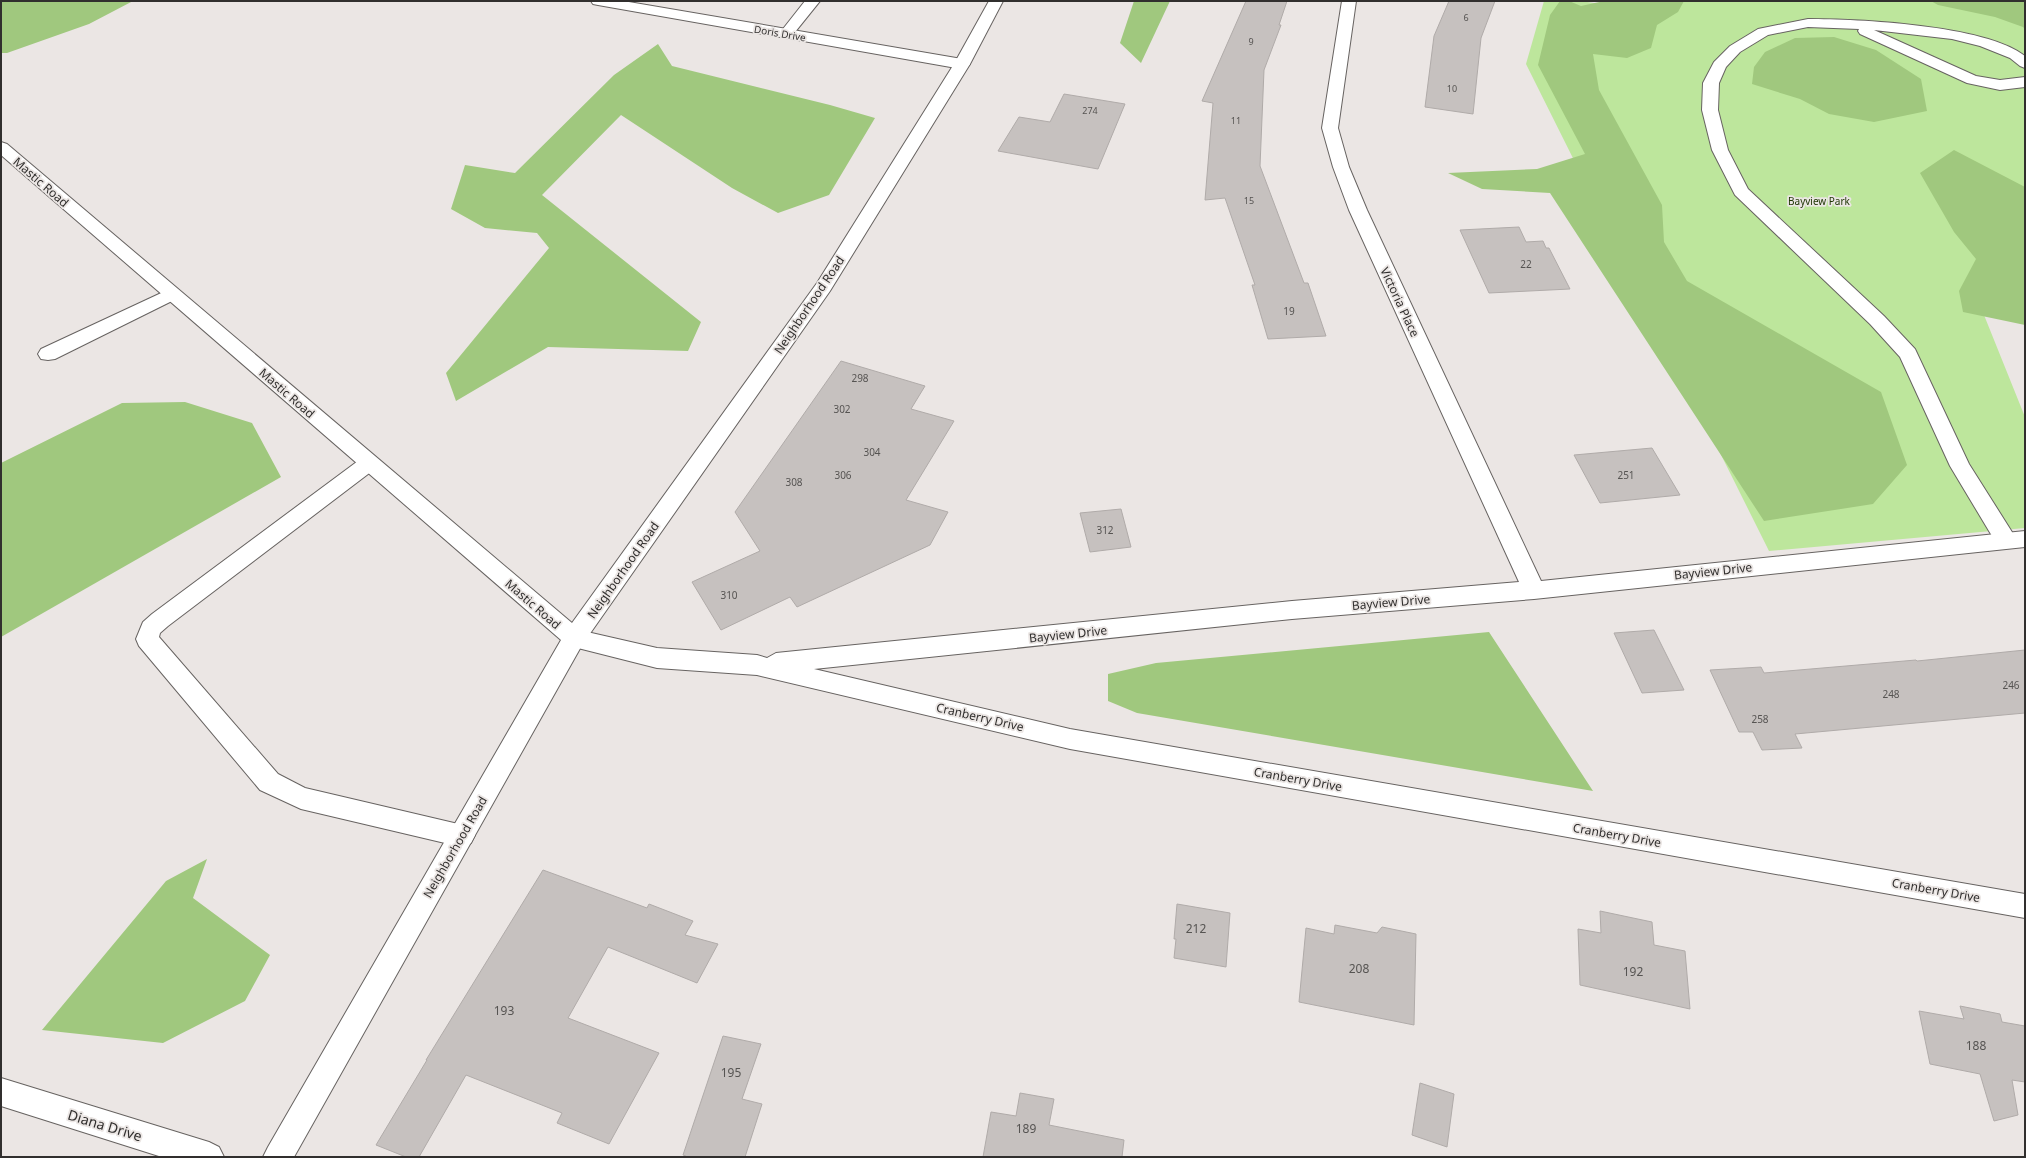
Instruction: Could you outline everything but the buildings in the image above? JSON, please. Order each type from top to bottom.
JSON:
[{"type":"street","name":"Doris Drive","points":[[602,1],[962,64]]},
{"type":"street","points":[[786,34],[813,1]]},
{"type":"street","name":"Neighborhood Road","points":[[278,1157],[574,638],[824,287],[962,64],[996,1]]},
{"type":"street","name":"Victoria Place","points":[[1349,1],[1337,90],[1330,128],[1341,167],[1358,210],[1534,590]]},
{"type":"street","points":[[2015,540],[1960,466],[1908,354],[1877,320],[1741,191],[1720,150],[1710,110],[1711,83],[1719,65],[1735,49],[1763,32],[1808,23],[1843,23],[1952,35],[1991,46],[2015,55],[2025,63]]},
{"type":"street","points":[[1843,23],[1891,42],[1942,68],[1972,80],[2000,85],[2025,82]]},
{"type":"street","name":"Mastic Road","points":[[1,147],[574,638]]},
{"type":"street","points":[[48,354],[172,294]]},
{"type":"street","points":[[369,463],[160,620],[151,628],[147,639],[268,782],[301,798],[462,835]]},
{"type":"street","name":"Bayview Drive","points":[[757,665],[1292,610],[1534,590],[2015,540]]},
{"type":"street","name":"Cranberry Drive","points":[[574,638],[657,658],[757,665],[1070,739],[2025,906]]},
{"type":"street","name":"Diana Drive","points":[[1,1092],[209,1157]]},
{"type":"green space","points":[[1,1],[133,1],[89,24],[7,53],[1,53]]},
{"type":"green space","points":[[1134,1],[1170,1],[1141,63],[1120,43]]},
{"type":"green space","name":"Bayview Park","points":[[1544,1],[1581,1],[1600,4],[1600,1],[2025,1],[2025,321],[1984,315],[2025,417],[2025,528],[1769,551],[1526,64]]},
{"type":"green space","points":[[1560,1],[1569,1],[1581,6],[1604,1],[1684,1],[1678,12],[1657,25],[1651,48],[1627,58],[1593,54],[1599,90],[1662,205],[1664,242],[1687,281],[1881,392],[1907,465],[1873,504],[1764,521],[1550,193],[1482,189],[1448,173],[1537,169],[1585,154],[1538,65],[1550,15]]},
{"type":"green space","points":[[1931,1],[2025,1],[2025,29],[1995,17],[1938,5]]},
{"type":"green space","points":[[1834,37],[1876,50],[1921,79],[1927,111],[1874,122],[1829,114],[1800,99],[1752,84],[1754,67],[1765,52],[1795,38]]},
{"type":"green space","points":[[658,44],[672,66],[830,105],[875,118],[829,195],[778,213],[732,188],[621,115],[542,195],[701,322],[688,351],[548,347],[456,401],[446,373],[549,248],[537,233],[485,228],[451,209],[465,165],[515,173],[614,75]]},
{"type":"green space","points":[[1954,150],[2025,187],[2025,325],[1963,312],[1959,291],[1976,259],[1954,232],[1920,173]]},
{"type":"green space","points":[[185,402],[252,423],[281,477],[1,637],[1,463],[122,403]]},
{"type":"green space","points":[[1489,632],[1593,791],[1137,713],[1108,701],[1108,674],[1156,663]]},
{"type":"green space","points":[[207,859],[193,898],[270,955],[245,1001],[163,1043],[42,1030],[166,881]]}]
